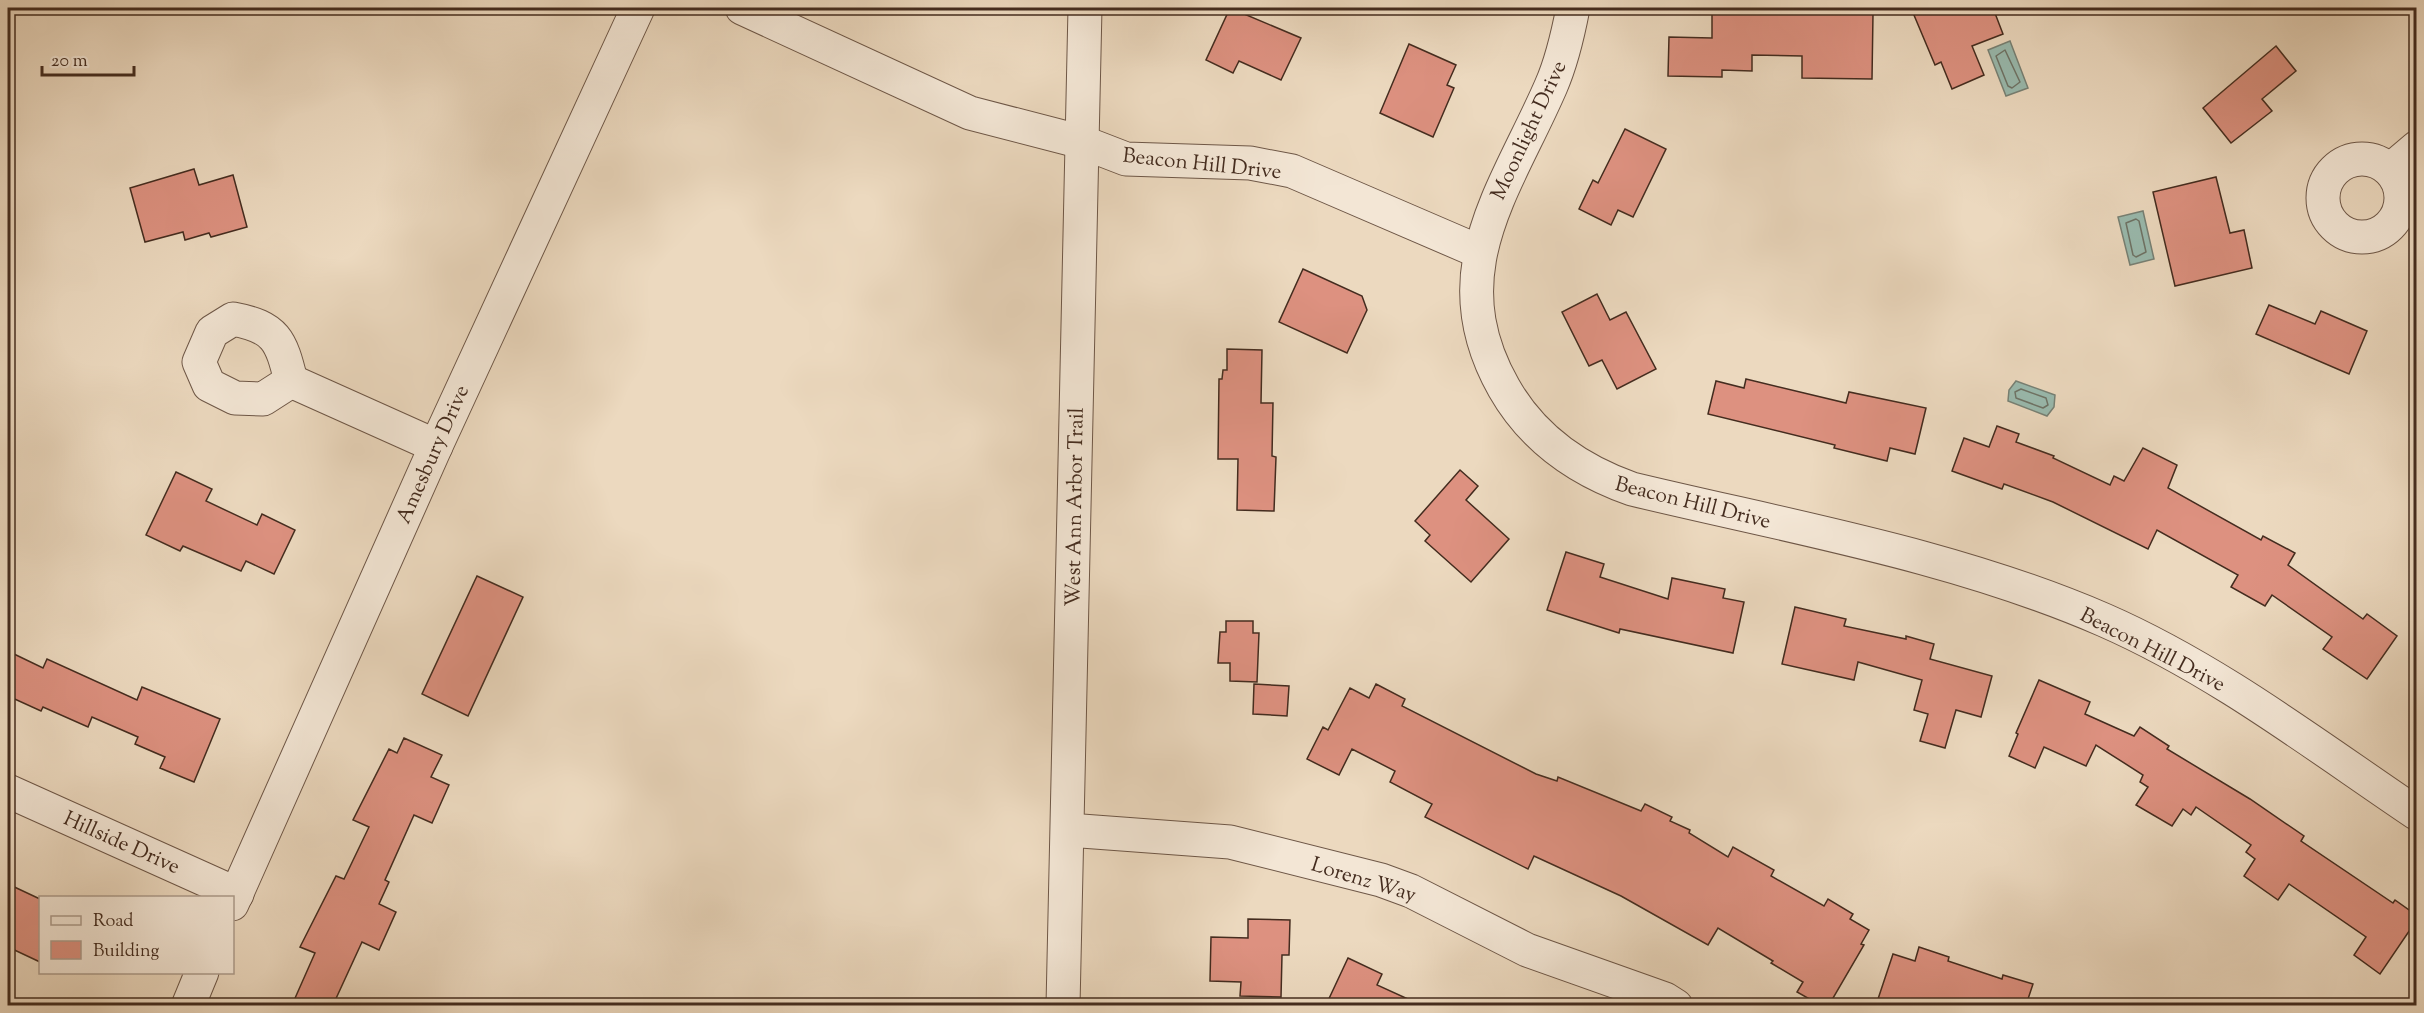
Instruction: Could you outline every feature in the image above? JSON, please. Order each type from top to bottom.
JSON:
[{"type":"street","name":"Amesbury Drive","points":[[235,899],[436,446],[638,8]]},
{"type":"street","name":"Beacon Hill Drive","points":[[741,8],[970,113],[1082,142],[1126,159],[1250,163],[1292,171],[1480,252],[1479,318],[1485,345],[1496,374],[1513,405],[1529,425],[1548,444],[1576,465],[1607,481],[1632,489],[1978,574],[2105,621],[2172,654],[2236,693],[2416,813]]},
{"type":"street","name":"West Ann Arbor Trail","points":[[1063,1005],[1085,8]]},
{"type":"street","name":"Moonlight Drive","points":[[1480,252],[1493,205],[1551,86],[1565,48],[1573,8]]},
{"type":"street","points":[[2390,170],[2416,148]]},
{"type":"street","points":[[291,381],[436,446]]},
{"type":"street","name":"Hillside Drive","points":[[8,791],[229,896]]},
{"type":"street","name":"Lorenz Way","points":[[1068,830],[1230,842],[1381,880],[1411,891],[1527,950],[1665,999],[1676,1005]]},
{"type":"street","points":[[188,1005],[201,974]]},
{"type":"water","points":[[2010,41],[2028,88],[2006,96],[1988,50]]},
{"type":"water","points":[[2143,211],[2154,259],[2130,265],[2118,217]]},
{"type":"water","points":[[2016,381],[2055,395],[2054,407],[2047,416],[2008,401],[2009,390]]},
{"type":"building","points":[[1230,8],[1301,38],[1281,80],[1239,61],[1233,73],[1206,60]]},
{"type":"building","points":[[1911,8],[1993,8],[2003,34],[1972,46],[1984,75],[1952,89],[1941,62],[1935,65]]},
{"type":"building","points":[[1712,9],[1873,14],[1872,79],[1802,78],[1802,56],[1752,55],[1752,71],[1722,70],[1722,77],[1668,76],[1669,37],[1712,38]]},
{"type":"building","points":[[1409,44],[1456,65],[1447,85],[1454,88],[1433,137],[1380,113]]},
{"type":"building","points":[[2276,46],[2296,71],[2262,99],[2272,111],[2231,143],[2203,108]]},
{"type":"building","points":[[1625,129],[1666,149],[1633,217],[1618,210],[1611,225],[1579,209],[1593,180],[1598,183]]},
{"type":"building","points":[[194,169],[199,185],[233,175],[247,227],[211,237],[209,233],[185,240],[183,232],[145,242],[130,188]]},
{"type":"building","points":[[2216,177],[2230,233],[2244,230],[2252,268],[2175,286],[2153,192]]},
{"type":"building","points":[[1303,269],[1362,296],[1367,310],[1347,353],[1279,322]]},
{"type":"building","points":[[1597,294],[1610,320],[1626,312],[1656,369],[1617,389],[1602,360],[1589,366],[1562,312]]},
{"type":"building","points":[[2269,305],[2315,324],[2321,311],[2367,331],[2349,374],[2256,334]]},
{"type":"building","points":[[1227,349],[1262,350],[1261,403],[1273,403],[1272,456],[1276,457],[1274,511],[1237,510],[1238,459],[1218,459],[1219,379],[1222,379],[1223,370],[1227,370]]},
{"type":"building","points":[[1746,379],[1846,403],[1849,392],[1926,408],[1915,454],[1890,448],[1887,461],[1834,448],[1835,445],[1708,414],[1716,381],[1744,388]]},
{"type":"building","points":[[1997,426],[2019,434],[2016,442],[2054,456],[2053,458],[2110,485],[2114,476],[2124,481],[2143,448],[2177,465],[2168,488],[2261,540],[2263,536],[2295,553],[2288,565],[2363,619],[2367,614],[2397,636],[2367,679],[2323,649],[2332,637],[2272,595],[2265,606],[2231,587],[2238,575],[2157,530],[2148,549],[2053,502],[2004,484],[2002,489],[1952,471],[1964,438],[1989,447]]},
{"type":"building","points":[[1460,470],[1478,486],[1466,500],[1509,539],[1471,582],[1425,541],[1430,535],[1415,521]]},
{"type":"building","points":[[176,472],[212,489],[206,501],[257,525],[262,514],[295,530],[274,574],[246,561],[241,571],[183,546],[180,551],[146,535]]},
{"type":"building","points":[[1566,552],[1604,564],[1600,577],[1668,599],[1672,578],[1725,589],[1723,598],[1744,602],[1733,653],[1620,629],[1619,633],[1547,610]]},
{"type":"building","points":[[477,576],[523,597],[468,716],[422,694]]},
{"type":"building","points":[[1795,607],[1846,619],[1844,626],[1906,639],[1906,636],[1934,644],[1930,659],[1992,676],[1981,717],[1956,710],[1945,748],[1920,741],[1928,714],[1914,710],[1922,680],[1858,662],[1854,680],[1782,664]]},
{"type":"building","points":[[1226,621],[1253,621],[1253,633],[1259,633],[1257,682],[1230,681],[1230,663],[1218,663],[1220,632],[1226,632]]},
{"type":"building","points":[[14,654],[43,668],[47,659],[137,700],[142,687],[220,719],[194,782],[160,768],[165,757],[135,744],[138,737],[92,717],[88,727],[43,707],[41,711],[8,696],[8,669]]},
{"type":"building","points":[[2039,680],[2090,702],[2085,714],[2134,736],[2140,727],[2169,746],[2167,749],[2250,799],[2304,836],[2301,841],[2393,903],[2395,900],[2416,915],[2416,921],[2380,974],[2354,955],[2366,937],[2289,884],[2278,900],[2244,876],[2255,859],[2246,852],[2251,845],[2196,807],[2191,815],[2183,809],[2172,826],[2136,805],[2148,787],[2140,782],[2143,775],[2096,745],[2086,766],[2044,747],[2035,768],[2009,756],[2018,734],[2016,733]]},
{"type":"building","points":[[1254,684],[1289,686],[1287,716],[1253,714]]},
{"type":"building","points":[[1376,684],[1405,699],[1402,706],[1536,774],[1557,781],[1558,777],[1641,811],[1645,804],[1672,817],[1670,821],[1690,830],[1689,833],[1728,857],[1733,847],[1774,870],[1771,876],[1824,906],[1828,899],[1853,914],[1850,919],[1869,930],[1861,944],[1864,945],[1829,1005],[1820,1005],[1797,992],[1803,982],[1718,928],[1708,945],[1621,896],[1534,856],[1528,869],[1425,817],[1432,804],[1390,782],[1395,771],[1352,749],[1339,775],[1307,759],[1323,727],[1328,730],[1350,688],[1369,698]]},
{"type":"building","points":[[404,738],[442,755],[431,777],[449,785],[432,823],[414,815],[385,880],[389,882],[379,904],[396,912],[379,950],[362,942],[333,1005],[292,1005],[315,953],[300,947],[336,876],[344,879],[369,827],[353,820],[389,749],[397,753]]},
{"type":"building","points":[[8,884],[39,899],[39,962],[8,947]]},
{"type":"building","points":[[1248,919],[1290,920],[1289,955],[1282,955],[1281,997],[1240,996],[1241,982],[1210,981],[1211,937],[1248,938]]},
{"type":"building","points":[[1919,947],[1949,957],[1948,961],[2002,979],[2003,975],[2033,984],[2026,1005],[1876,1005],[1893,954],[1915,961]]},
{"type":"building","points":[[1348,958],[1382,974],[1377,985],[1421,1005],[1326,1005]]}]
